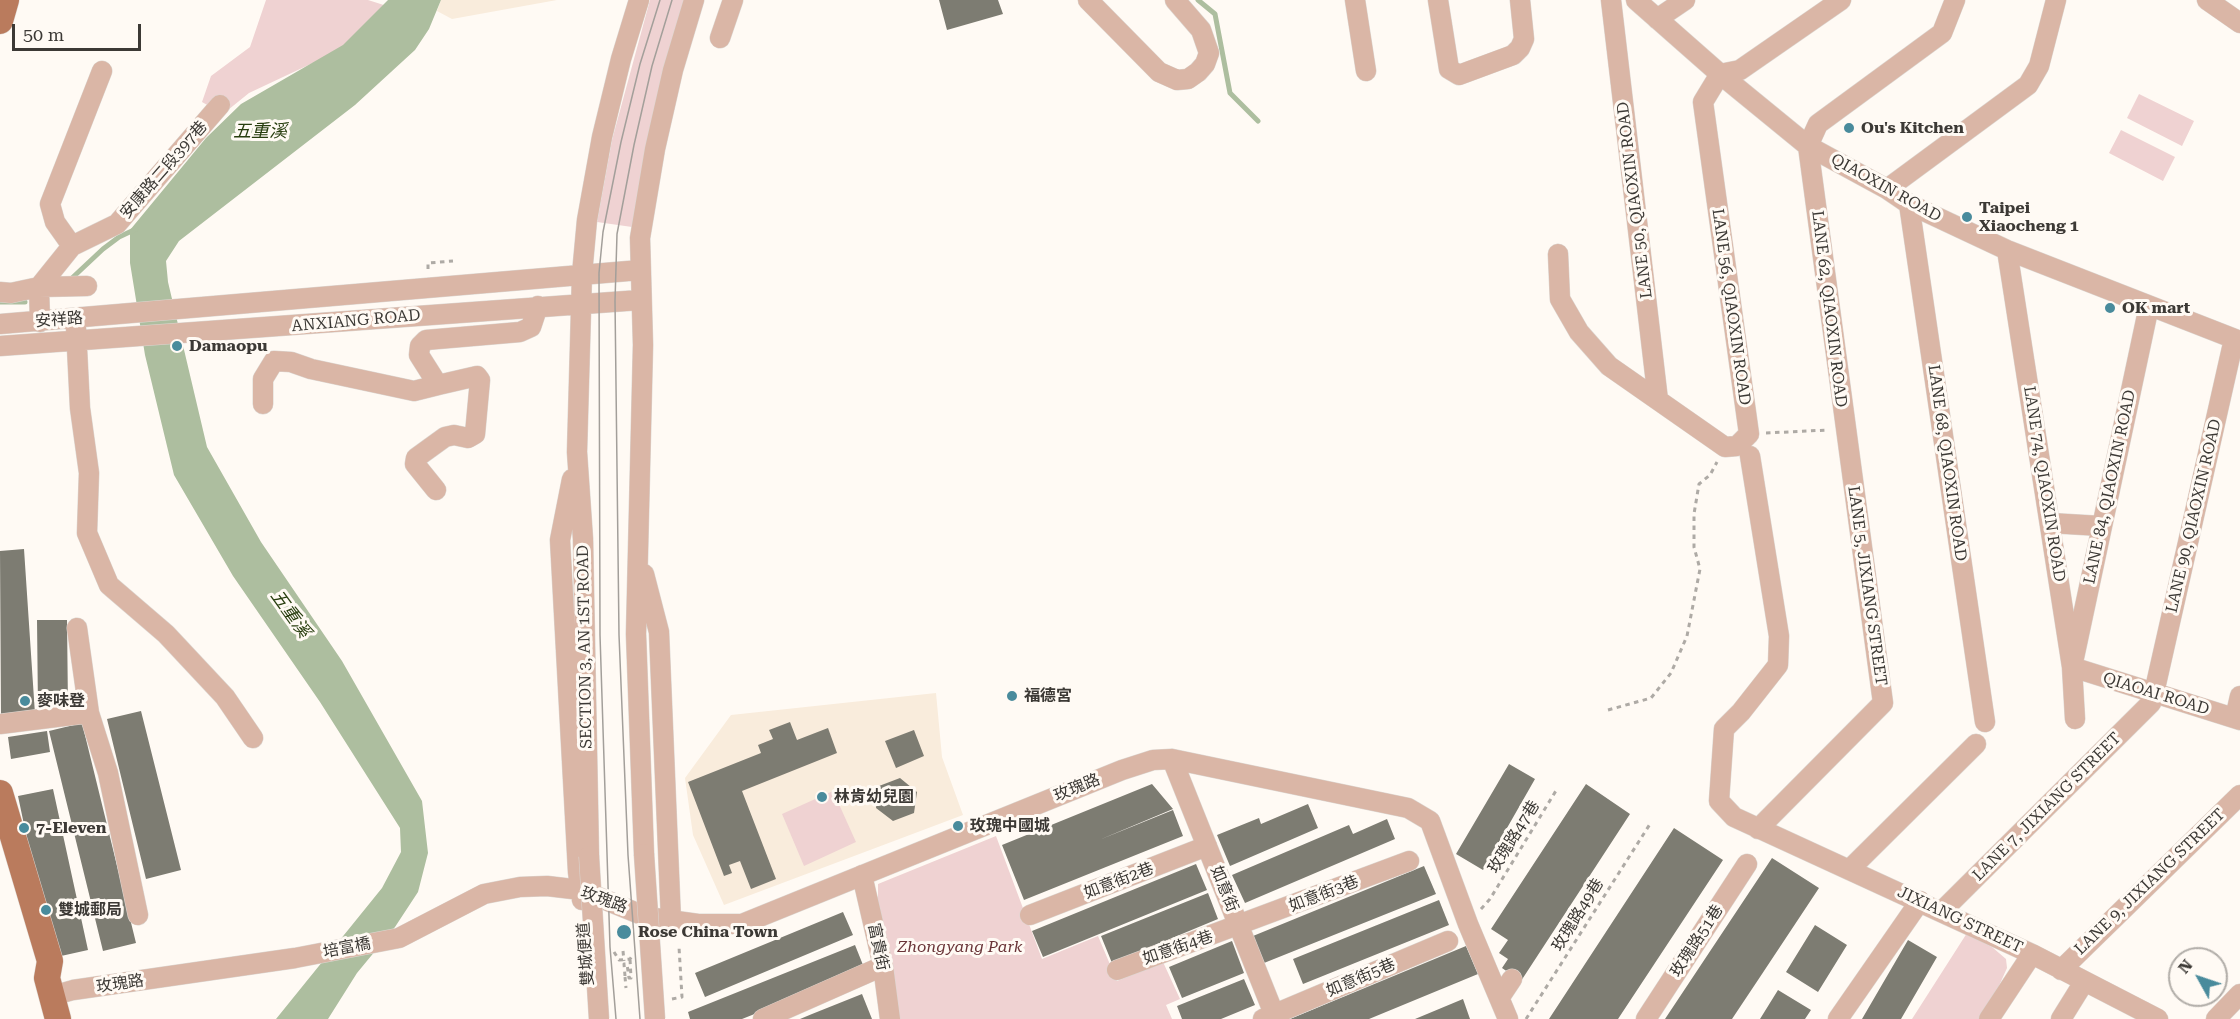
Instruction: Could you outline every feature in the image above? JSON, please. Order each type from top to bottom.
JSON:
[{"type":"main road","points":[[0,21],[6,0]]},
{"type":"main road","points":[[0,793],[50,961],[47,978],[55,1008]]},
{"type":"street","name":"SECTION 3, AN 1ST ROAD","points":[[599,1019],[589,856],[583,539],[577,452],[582,274],[586,220],[602,137],[621,59],[639,0]]},
{"type":"street","points":[[655,1019],[644,854],[636,634],[643,345],[640,238],[655,149],[673,70],[694,0]]},
{"type":"street","points":[[720,38],[734,0]]},
{"type":"street","points":[[1088,0],[1159,72],[1177,80],[1188,79],[1205,64],[1209,53],[1201,30],[1175,0]]},
{"type":"street","points":[[1356,0],[1366,71]]},
{"type":"street","points":[[1438,0],[1449,69],[1453,74],[1459,75],[1513,55],[1520,48],[1524,39],[1520,0]]},
{"type":"street","name":"LANE 50, QIAOXIN ROAD","points":[[1611,0],[1658,400]]},
{"type":"street","name":"QIAOXIN ROAD","points":[[1636,0],[1720,74],[1808,146],[1887,189],[1909,204],[2007,250],[2237,340]]},
{"type":"street","points":[[1658,19],[1685,0]]},
{"type":"street","points":[[1720,74],[1740,70],[1841,0]]},
{"type":"street","points":[[1887,189],[2028,85],[2039,66],[2056,0]]},
{"type":"street","points":[[2207,0],[2240,22]]},
{"type":"street","points":[[1808,146],[1818,124],[1942,33],[1954,5]]},
{"type":"street","points":[[72,246],[55,222],[50,204],[102,70]]},
{"type":"street","name":"LANE 56, QIAOXIN ROAD","points":[[1720,74],[1703,102],[1749,434]]},
{"type":"street","name":"安康路二段397巷","points":[[39,287],[72,246],[117,224],[220,105]]},
{"type":"street","name":"LANE 62, QIAOXIN ROAD","points":[[1808,146],[1851,472]]},
{"type":"street","name":"LANE 68, QIAOXIN ROAD","points":[[1909,204],[1985,722]]},
{"type":"street","name":"LANE 74, QIAOXIN ROAD","points":[[2007,250],[2072,667],[2075,719]]},
{"type":"street","points":[[1558,254],[1560,299],[1579,332],[1609,366],[1725,447],[1737,446],[1749,434]]},
{"type":"street","points":[[582,274],[640,270]]},
{"type":"street","name":"ANXIANG ROAD","points":[[117,316],[582,274]]},
{"type":"street","points":[[0,292],[11,293],[39,287],[87,286]]},
{"type":"street","points":[[39,287],[40,322]]},
{"type":"street","name":"ANXIANG ROAD","points":[[0,346],[199,334],[538,306],[640,300]]},
{"type":"street","points":[[438,385],[419,355],[420,346],[426,340],[520,332],[531,327],[538,306]]},
{"type":"street","name":"LANE 84, QIAOXIN ROAD","points":[[2072,667],[2150,306]]},
{"type":"street","name":"安祥路","points":[[0,324],[117,316]]},
{"type":"street","points":[[75,319],[80,408],[89,472],[87,533],[110,585],[166,634],[225,697],[253,738]]},
{"type":"street","name":"LANE 90, QIAOXIN ROAD","points":[[2153,698],[2237,340]]},
{"type":"street","points":[[263,404],[263,379],[274,361],[291,362],[311,369],[414,391],[477,376],[480,380],[475,434],[468,438],[454,435],[445,437],[416,458],[415,464],[436,490]]},
{"type":"street","name":"雙城便道","points":[[577,452],[560,540],[562,618],[591,1019]]},
{"type":"street","name":"JIXIANG STREET","points":[[1750,456],[1779,636],[1778,664],[1741,712],[1724,729],[1719,801],[1734,818],[1942,911],[2158,1019]]},
{"type":"street","name":"LANE 5, JIXIANG STREET","points":[[1758,829],[1883,703],[1851,472]]},
{"type":"street","points":[[2050,523],[2101,526]]},
{"type":"street","points":[[639,553],[659,632],[671,921]]},
{"type":"street","points":[[77,628],[89,713],[108,773],[138,915]]},
{"type":"street","name":"QIAOAI ROAD","points":[[2072,667],[2153,698],[2237,719]]},
{"type":"street","points":[[2237,719],[2240,696]]},
{"type":"street","name":"LANE 7, JIXIANG STREET","points":[[1942,911],[2153,698]]},
{"type":"street","points":[[0,724],[89,713]]},
{"type":"street","points":[[1850,869],[1976,744]]},
{"type":"street","name":"玫瑰路","points":[[399,938],[484,894],[547,886],[581,890],[647,917],[671,921],[742,924],[1122,770],[1153,760],[1172,759],[1408,808],[1430,821],[1468,924],[1508,1019]]},
{"type":"street","name":"如意街","points":[[1172,759],[1239,926],[1271,1017]]},
{"type":"street","name":"LANE 9, JIXIANG STREET","points":[[2061,970],[2240,795]]},
{"type":"street","name":"如意街2巷","points":[[1030,915],[1207,846]]},
{"type":"street","name":"如意街3巷","points":[[1239,926],[1409,861]]},
{"type":"street","name":"玫瑰路51巷","points":[[1646,1019],[1747,864]]},
{"type":"street","name":"富貴街","points":[[862,875],[883,966],[890,1019]]},
{"type":"street","points":[[1838,1019],[1920,901]]},
{"type":"street","name":"如意街4巷","points":[[1116,970],[1239,926]]},
{"type":"street","name":"培富橋","points":[[295,958],[399,938]]},
{"type":"street","name":"如意街5巷","points":[[1271,1017],[1448,941]]},
{"type":"street","points":[[1989,1019],[2032,954]]},
{"type":"street","name":"玫瑰路","points":[[55,1008],[73,990],[295,958]]},
{"type":"street","points":[[763,1019],[883,966]]},
{"type":"street","points":[[1500,997],[1512,979]]},
{"type":"street","points":[[2061,1019],[2084,982]]},
{"type":"street","points":[[2216,1019],[2240,994]]},
{"type":"path","points":[[428,269],[428,263],[453,261]]},
{"type":"path","points":[[1749,434],[1844,429]]},
{"type":"path","points":[[1608,710],[1651,698],[1671,673],[1688,636],[1700,569],[1694,547],[1699,484],[1710,475],[1725,447]]},
{"type":"path","name":"玫瑰路47巷","points":[[1490,898],[1557,789]]},
{"type":"path","name":"玫瑰路49巷","points":[[1526,1019],[1650,824]]},
{"type":"path","points":[[672,1009],[671,999],[682,997],[679,947]]},
{"type":"path","points":[[623,951],[626,988]]},
{"type":"path","points":[[625,976],[624,964],[627,964],[629,978],[632,978],[630,959]]},
{"type":"shaded area","points":[[441,0],[557,0],[452,19],[437,11]]},
{"type":"shaded area","name":"林肯幼兒園","points":[[936,693],[942,757],[963,815],[724,905],[693,835],[685,778],[731,715]]},
{"type":"green space","points":[[266,0],[368,0],[390,7],[390,15],[334,53],[249,93],[223,114],[202,102],[211,76],[250,47]]},
{"type":"green space","points":[[650,0],[686,0],[646,148],[632,227],[597,222],[612,140]]},
{"type":"green space","points":[[2139,94],[2194,121],[2182,146],[2127,118]]},
{"type":"green space","points":[[2121,130],[2175,157],[2163,181],[2109,153]]},
{"type":"green space","points":[[833,791],[856,842],[804,866],[782,814]]},
{"type":"green space","name":"Zhongyang Park","points":[[996,836],[1042,959],[1098,936],[1117,981],[1163,962],[1180,999],[1166,1005],[1172,1019],[900,1019],[878,906],[878,884]]},
{"type":"green space","points":[[1967,933],[1992,947],[2006,959],[2007,968],[1998,988],[1979,1019],[1912,1019]]},
{"type":"water","name":"五重溪","points":[[388,0],[441,0],[429,29],[415,50],[355,105],[179,241],[166,261],[168,282],[207,447],[261,542],[342,661],[422,801],[428,853],[418,892],[395,927],[357,973],[328,1019],[276,1019],[382,888],[401,852],[400,828],[320,702],[233,576],[174,475],[145,355],[130,263],[130,230],[206,138],[241,104],[343,45]]},
{"type":"building","points":[[939,0],[998,0],[1003,14],[947,30]]},
{"type":"building","points":[[24,549],[35,714],[1,717],[0,551]]},
{"type":"building","points":[[37,620],[67,620],[68,708],[38,709]]},
{"type":"building","points":[[141,711],[181,870],[146,879],[107,719]]},
{"type":"building","points":[[790,722],[797,740],[828,728],[837,753],[742,791],[776,879],[751,889],[740,861],[729,865],[732,873],[724,876],[688,782],[761,753],[758,745],[773,739],[769,730]]},
{"type":"building","points":[[82,723],[136,943],[103,951],[49,731]]},
{"type":"building","points":[[914,730],[924,756],[896,768],[885,741]]},
{"type":"building","points":[[47,731],[50,752],[11,759],[8,737]]},
{"type":"building","points":[[1509,764],[1535,779],[1483,870],[1456,854]]},
{"type":"building","points":[[900,778],[917,792],[914,813],[893,821],[876,808],[879,786]]},
{"type":"building","points":[[1152,784],[1173,809],[1099,840],[1173,810],[1183,836],[1024,900],[1002,845]]},
{"type":"building","points":[[1586,784],[1630,814],[1521,981],[1502,968],[1508,959],[1499,953],[1508,940],[1491,929]]},
{"type":"building","points":[[53,789],[88,950],[52,958],[18,796]]},
{"type":"building","points":[[1308,804],[1318,828],[1230,866],[1217,835],[1259,818],[1261,824]]},
{"type":"building","points":[[1387,819],[1395,839],[1245,903],[1232,875],[1349,825],[1353,834]]},
{"type":"building","points":[[1674,828],[1723,860],[1618,1019],[1549,1019]]},
{"type":"building","points":[[1772,858],[1819,888],[1762,974],[1732,1019],[1665,1019]]},
{"type":"building","points":[[1196,864],[1207,890],[1043,957],[1032,931]]},
{"type":"building","points":[[1424,866],[1436,894],[1264,963],[1253,936]]},
{"type":"building","points":[[1208,893],[1218,919],[1112,963],[1101,936]]},
{"type":"building","points":[[1439,900],[1449,925],[1303,984],[1293,959]]},
{"type":"building","points":[[843,912],[853,935],[705,997],[695,973]]},
{"type":"building","points":[[1815,925],[1847,945],[1818,992],[1786,972]]},
{"type":"building","points":[[1908,940],[1937,957],[1901,1019],[1862,1019]]},
{"type":"building","points":[[1232,941],[1244,973],[1182,998],[1169,967]]},
{"type":"building","points":[[855,945],[865,970],[742,1019],[690,1019],[688,1012]]},
{"type":"building","points":[[1466,946],[1478,974],[1369,1019],[1290,1019]]},
{"type":"building","points":[[1244,979],[1255,1005],[1221,1019],[1182,1019],[1177,1006]]},
{"type":"building","points":[[1778,990],[1811,1010],[1805,1019],[1760,1019]]},
{"type":"building","points":[[862,994],[872,1019],[800,1019],[812,1014]]},
{"type":"building","points":[[1463,999],[1470,1019],[1415,1019]]},
{"type":"waterway","points":[[1198,0],[1215,14],[1230,93],[1258,121]]},
{"type":"waterway","points":[[71,279],[103,249],[119,237],[136,229]]},
{"type":"waterway","points":[[0,302],[25,302]]},
{"type":"tram line","points":[[616,1019],[610,947],[600,635],[599,273],[603,232],[621,142],[640,64],[660,0]]},
{"type":"tram line","points":[[640,1019],[628,855],[619,635],[615,301],[617,234],[652,66],[672,0]]},
{"type":"place","name":"Ou's Kitchen","points":[[1849,128]]},
{"type":"place","name":"Taipei Xiaocheng 1","points":[[1967,217]]},
{"type":"place","name":"OK mart","points":[[2110,308]]},
{"type":"place","name":"Damaopu","points":[[177,346]]},
{"type":"place","name":"福德宮","points":[[1012,696]]},
{"type":"place","name":"麥味登","points":[[25,701]]},
{"type":"place","name":"林肯幼兒園","points":[[822,797]]},
{"type":"place","name":"玫瑰中國城","points":[[958,826]]},
{"type":"place","name":"7-Eleven","points":[[24,828]]},
{"type":"place","name":"雙城郵局","points":[[46,910]]},
{"type":"place","name":"Rose China Town","points":[[624,932]]}]
